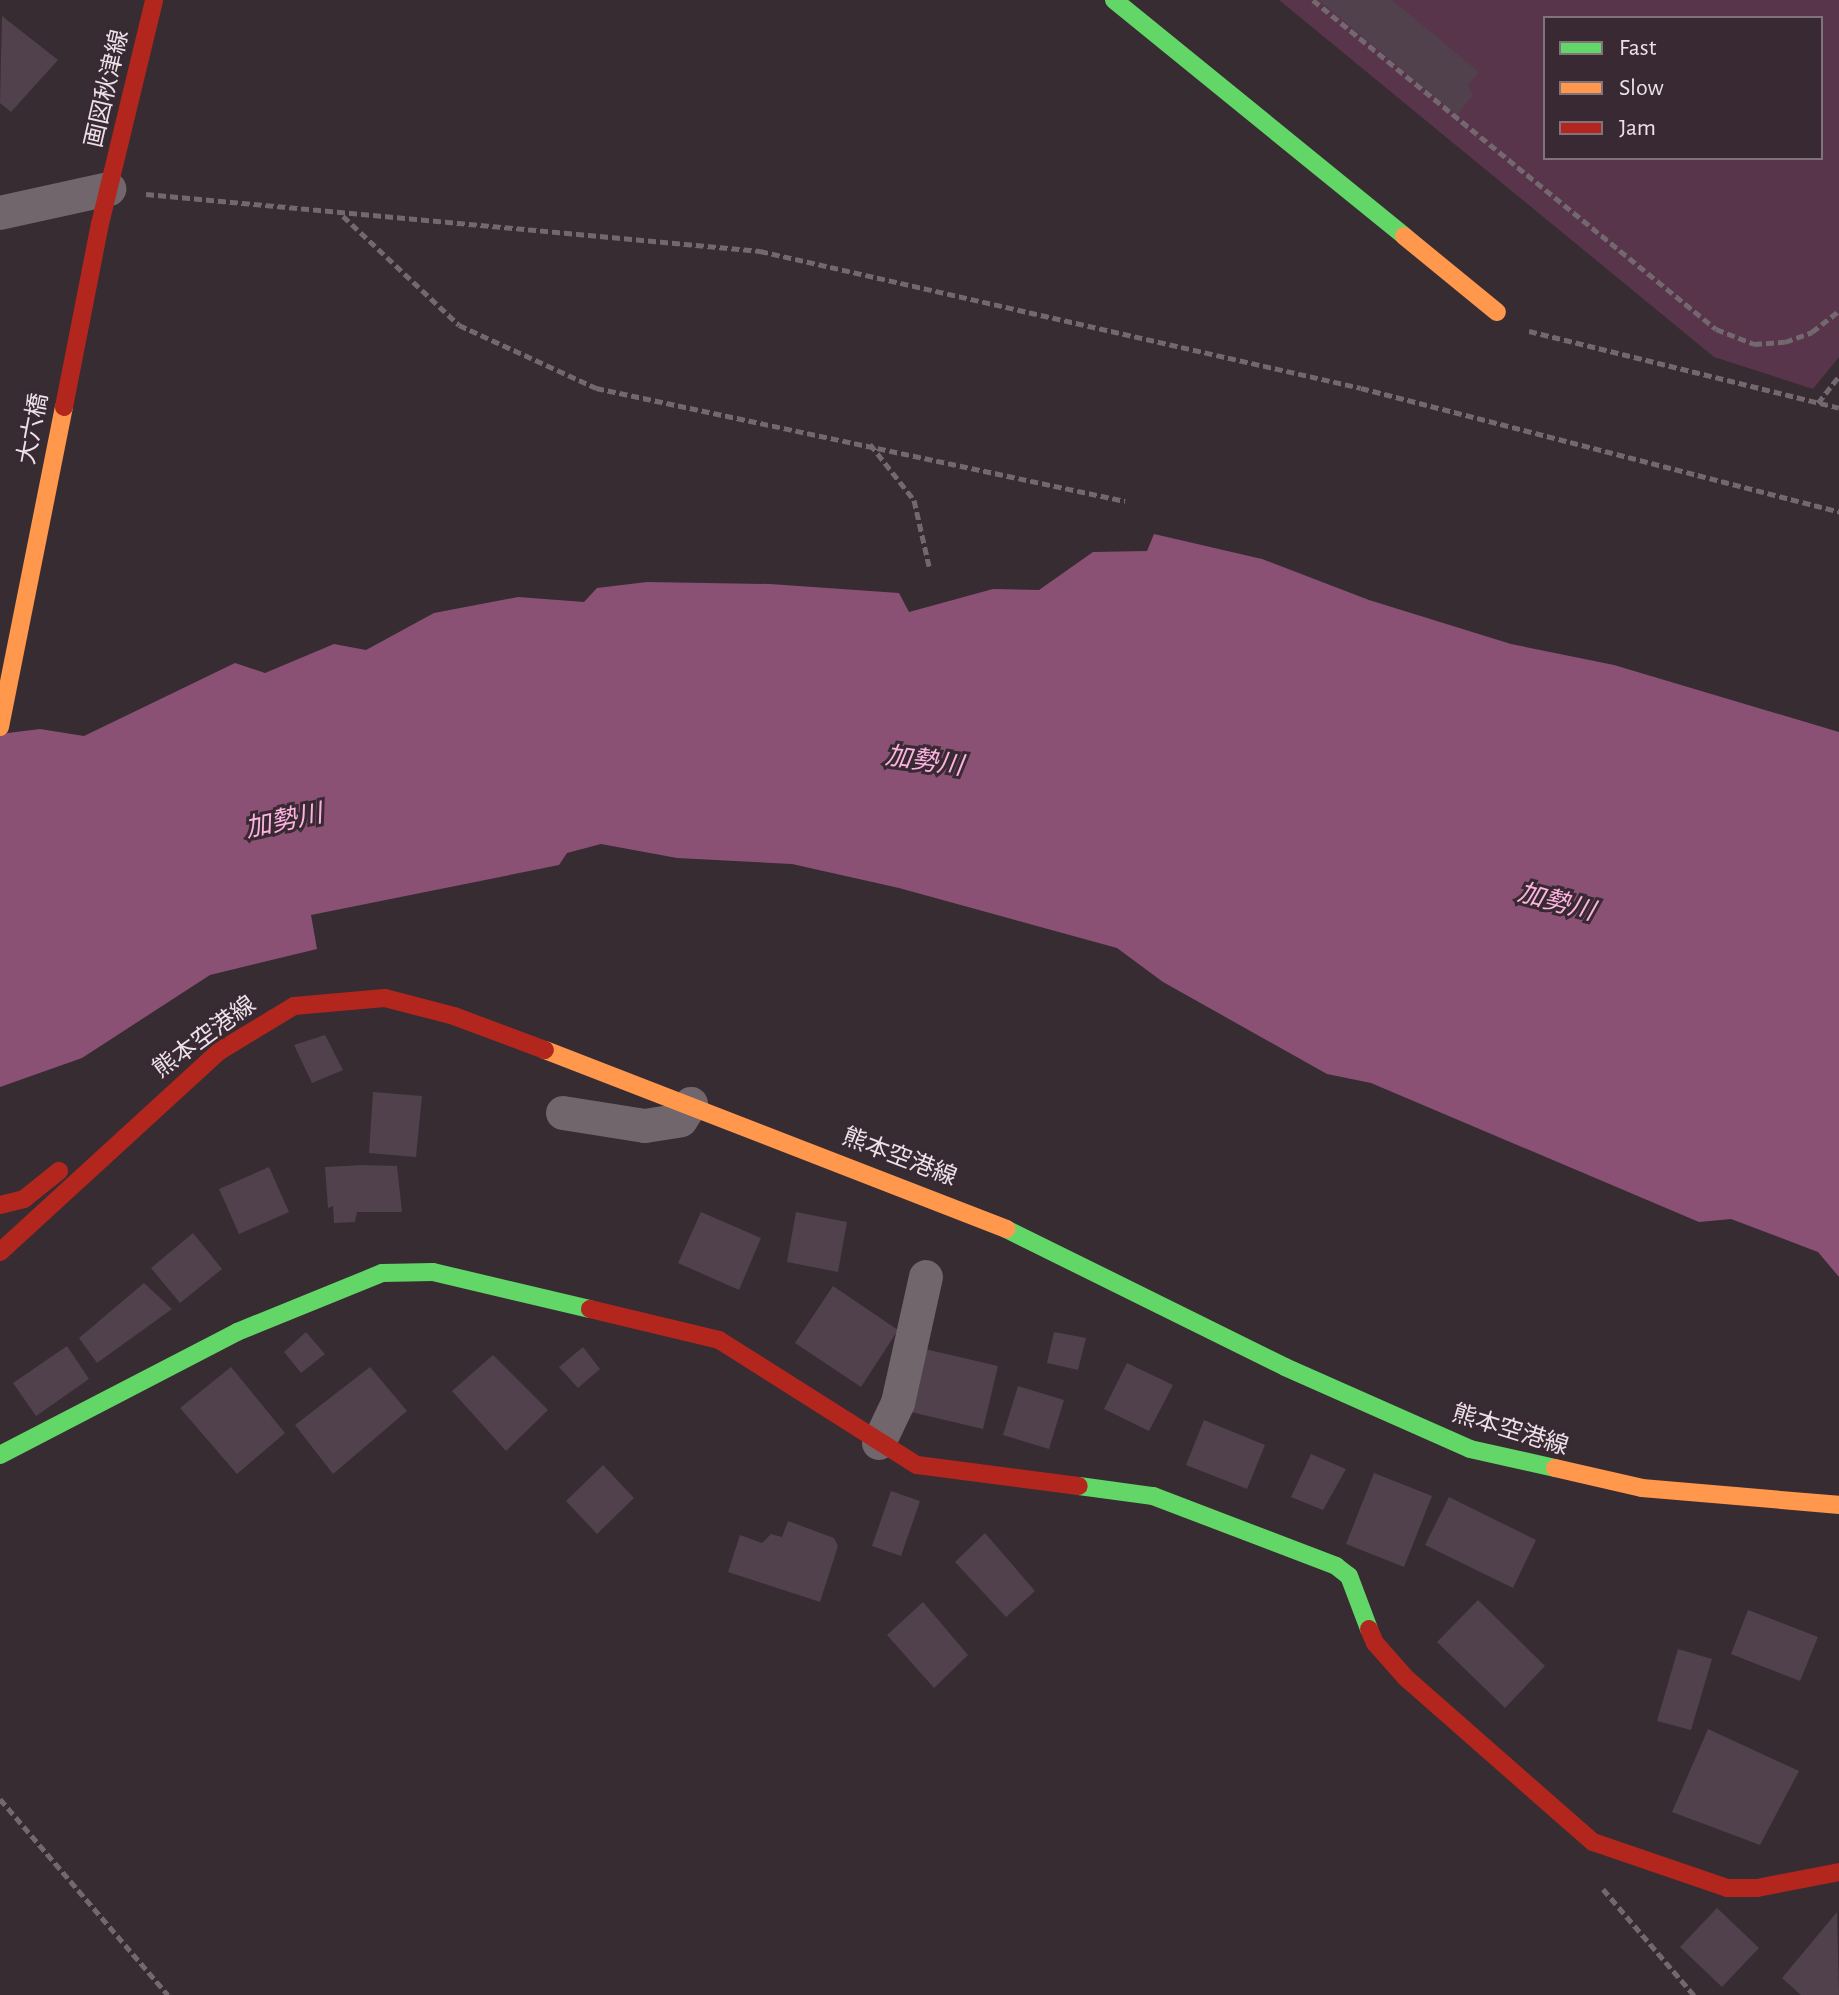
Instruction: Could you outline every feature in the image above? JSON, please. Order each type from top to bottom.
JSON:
[{"type":"main road","name":"画図秋津線","points":[[109,189],[154,0]]},
{"type":"main road","points":[[1114,0],[1497,312]]},
{"type":"main road","name":"大六橋","points":[[0,727],[109,189]]},
{"type":"main road","name":"熊本空港線","points":[[0,1252],[146,1113],[218,1052],[294,1006],[385,998],[454,1016],[967,1210],[1285,1367],[1470,1449],[1642,1488],[1839,1505]]},
{"type":"main road","points":[[0,1205],[24,1199],[109,1127],[146,1113]]},
{"type":"main road","points":[[0,1455],[237,1332],[322,1295],[382,1273],[433,1272],[719,1340],[917,1465],[1153,1496],[1336,1566],[1349,1576],[1375,1643],[1406,1678],[1593,1842],[1727,1888],[1757,1888],[1839,1872]]},
{"type":"street","points":[[0,213],[109,189]]},
{"type":"street","points":[[563,1113],[645,1126],[681,1120],[691,1104]]},
{"type":"street","points":[[879,1443],[898,1403],[926,1277]]},
{"type":"path","points":[[1313,0],[1716,329],[1754,344],[1785,342],[1812,332],[1839,311]]},
{"type":"path","points":[[109,189],[342,216],[463,221],[760,251],[1361,388],[1839,512]]},
{"type":"path","points":[[342,216],[459,325],[596,388],[869,443],[1125,501]]},
{"type":"path","points":[[1497,312],[1530,331],[1839,408]]},
{"type":"path","points":[[1818,403],[1839,376]]},
{"type":"path","points":[[869,443],[914,500],[929,566]]},
{"type":"path","points":[[0,1799],[168,1995]]},
{"type":"path","points":[[1593,1842],[1601,1886],[1694,1995]]},
{"type":"shaded area","points":[[1279,0],[1839,0],[1839,357],[1813,389],[1714,357]]},
{"type":"water","name":"加勢川","points":[[1154,534],[1262,559],[1369,600],[1511,644],[1614,665],[1839,732],[1839,1277],[1818,1252],[1731,1219],[1699,1222],[1371,1083],[1327,1074],[1163,982],[1117,948],[899,888],[792,864],[677,858],[601,844],[567,853],[559,865],[311,915],[317,949],[210,975],[82,1058],[0,1087],[0,734],[40,729],[84,736],[235,663],[265,673],[334,644],[366,650],[434,613],[518,597],[584,602],[597,588],[647,582],[770,584],[899,593],[909,612],[993,589],[1039,590],[1093,552],[1147,551]]},
{"type":"building","points":[[1319,0],[1392,0],[1479,72],[1468,85],[1473,95],[1457,115]]},
{"type":"building","points":[[2,16],[58,60],[11,112],[0,103]]},
{"type":"building","points":[[325,1035],[343,1070],[312,1083],[294,1045]]},
{"type":"building","points":[[373,1092],[422,1096],[416,1157],[369,1153]]},
{"type":"building","points":[[397,1166],[402,1212],[357,1212],[355,1222],[334,1223],[333,1206],[328,1208],[325,1167]]},
{"type":"building","points":[[269,1167],[289,1212],[239,1234],[219,1189]]},
{"type":"building","points":[[701,1212],[761,1238],[739,1290],[678,1263]]},
{"type":"building","points":[[796,1212],[847,1222],[838,1272],[787,1262]]},
{"type":"building","points":[[193,1233],[222,1269],[180,1303],[151,1268]]},
{"type":"building","points":[[144,1283],[172,1309],[97,1363],[79,1338]]},
{"type":"building","points":[[833,1286],[898,1330],[861,1387],[795,1343]]},
{"type":"building","points":[[306,1332],[325,1354],[301,1373],[284,1352]]},
{"type":"building","points":[[1054,1332],[1086,1338],[1078,1370],[1047,1363]]},
{"type":"building","points":[[67,1346],[89,1379],[36,1416],[13,1383]]},
{"type":"building","points":[[583,1347],[600,1369],[578,1388],[559,1367]]},
{"type":"building","points":[[925,1349],[998,1366],[983,1429],[911,1412]]},
{"type":"building","points":[[493,1355],[548,1410],[506,1451],[452,1391]]},
{"type":"building","points":[[1127,1363],[1173,1385],[1149,1431],[1104,1409]]},
{"type":"building","points":[[231,1367],[285,1433],[237,1474],[180,1408]]},
{"type":"building","points":[[370,1367],[407,1411],[333,1474],[295,1425]]},
{"type":"building","points":[[1018,1386],[1064,1400],[1049,1449],[1003,1435]]},
{"type":"building","points":[[1204,1420],[1265,1445],[1247,1489],[1186,1465]]},
{"type":"building","points":[[1311,1454],[1346,1469],[1323,1510],[1291,1497]]},
{"type":"building","points":[[603,1465],[634,1498],[597,1534],[566,1501]]},
{"type":"building","points":[[1374,1473],[1432,1496],[1404,1567],[1346,1544]]},
{"type":"building","points":[[891,1491],[920,1501],[901,1556],[872,1546]]},
{"type":"building","points":[[1449,1497],[1536,1540],[1513,1588],[1425,1545]]},
{"type":"building","points":[[788,1521],[834,1538],[838,1546],[820,1602],[728,1572],[740,1535],[762,1543],[771,1534],[782,1537]]},
{"type":"building","points":[[985,1533],[1035,1591],[1006,1617],[955,1562]]},
{"type":"building","points":[[1478,1600],[1545,1666],[1505,1708],[1437,1642]]},
{"type":"building","points":[[923,1602],[968,1655],[934,1688],[887,1635]]},
{"type":"building","points":[[1748,1610],[1818,1637],[1800,1681],[1731,1654]]},
{"type":"building","points":[[1678,1649],[1712,1659],[1691,1730],[1657,1721]]},
{"type":"building","points":[[1708,1729],[1799,1771],[1760,1845],[1672,1812]]},
{"type":"building","points":[[1717,1908],[1759,1948],[1722,1987],[1680,1947]]},
{"type":"building","points":[[1837,1912],[1839,1995],[1801,1995],[1782,1978]]},
{"type":"traffic: fast","points":[[1114,0],[1404,236]]},
{"type":"traffic: fast","points":[[1006,1229],[1285,1367],[1470,1449],[1555,1468]]},
{"type":"traffic: fast","points":[[0,1455],[237,1332],[382,1273],[433,1272],[590,1309]]},
{"type":"traffic: fast","points":[[1079,1486],[1153,1496],[1336,1566],[1349,1576],[1369,1629]]},
{"type":"traffic: slow","points":[[1404,236],[1497,312]]},
{"type":"traffic: slow","points":[[0,727],[64,407]]},
{"type":"traffic: slow","points":[[545,1050],[1006,1229]]},
{"type":"traffic: slow","points":[[1555,1468],[1642,1488],[1839,1505]]},
{"type":"traffic: jam","points":[[64,407],[100,224],[154,0]]},
{"type":"traffic: jam","points":[[0,1252],[218,1052],[294,1006],[385,998],[454,1016],[545,1050]]},
{"type":"traffic: jam","points":[[0,1205],[24,1199],[59,1171]]},
{"type":"traffic: jam","points":[[590,1309],[719,1340],[917,1465],[1079,1486]]},
{"type":"traffic: jam","points":[[1369,1629],[1375,1643],[1406,1678],[1593,1842],[1727,1888],[1757,1888],[1839,1872]]}]
